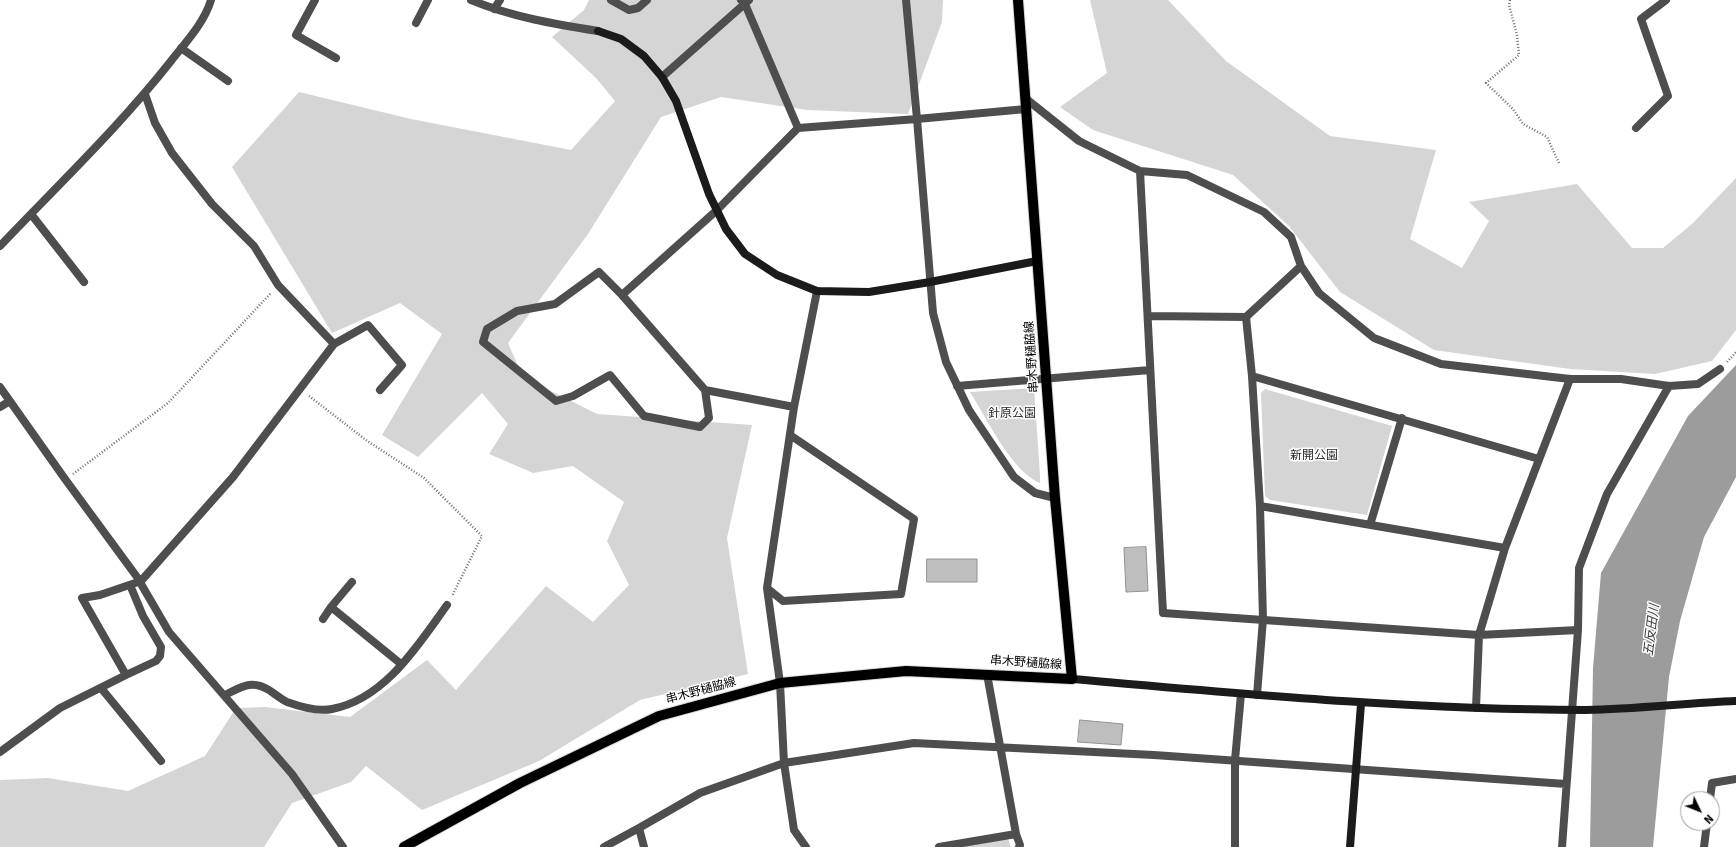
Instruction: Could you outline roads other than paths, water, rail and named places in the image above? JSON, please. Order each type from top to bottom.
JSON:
[{"type":"main road","name":"串木野樋脇線","points":[[404,847],[520,783],[659,716],[780,683],[906,671],[1072,679],[1055,498],[1018,0]]},
{"type":"street","points":[[0,246],[144,94],[181,48],[208,10],[211,0]]},
{"type":"street","points":[[315,0],[296,35],[336,58]]},
{"type":"street","points":[[416,23],[428,0]]},
{"type":"street","points":[[471,0],[494,9],[541,22],[598,31],[621,39],[644,56],[662,77],[676,101],[709,194],[726,229],[745,254],[776,275],[817,291],[869,292],[930,282],[1037,261]]},
{"type":"street","points":[[494,9],[500,0]]},
{"type":"street","points":[[611,0],[629,10],[638,8],[647,0]]},
{"type":"street","points":[[906,0],[933,313],[946,362],[969,410],[1014,477],[1035,492],[1055,498]]},
{"type":"street","points":[[1636,128],[1668,96],[1641,18],[1666,0]]},
{"type":"street","points":[[662,77],[745,1],[798,128]]},
{"type":"street","points":[[181,48],[228,81]]},
{"type":"street","points":[[144,94],[155,123],[172,153],[212,204],[254,246],[278,285],[334,344]]},
{"type":"street","points":[[1025,98],[1079,141],[1140,171],[1187,175],[1264,212],[1291,237],[1301,266],[1319,293],[1374,338],[1441,364],[1570,379],[1621,379],[1670,386],[1698,384],[1720,369]]},
{"type":"street","points":[[622,295],[716,211],[798,128],[1026,109]]},
{"type":"street","points":[[1140,171],[1163,613],[1479,635],[1578,630]]},
{"type":"street","points":[[31,214],[84,282]]},
{"type":"street","points":[[1148,316],[1246,316],[1301,266]]},
{"type":"street","points":[[599,272],[622,295],[705,390],[709,418],[700,427],[644,416],[610,375],[572,396],[556,401],[483,342],[487,329],[493,325],[517,311],[555,304],[599,272]]},
{"type":"street","points":[[806,847],[794,830],[784,763],[780,683],[767,588],[794,407],[817,291]]},
{"type":"street","points":[[1246,316],[1252,376],[1260,506],[1263,619],[1257,695]]},
{"type":"street","points":[[126,675],[82,598],[100,595],[140,581],[233,477],[334,344],[368,325],[402,365],[380,390]]},
{"type":"street","points":[[957,386],[1150,370]]},
{"type":"street","points":[[1252,376],[1402,418],[1538,459]]},
{"type":"street","points":[[1476,708],[1479,635],[1505,548],[1570,379]]},
{"type":"street","points":[[1562,847],[1578,630],[1579,568],[1607,494],[1670,386]]},
{"type":"street","points":[[0,387],[140,581],[169,632],[292,774],[343,847]]},
{"type":"street","points":[[705,390],[794,407]]},
{"type":"street","points":[[0,407],[10,401]]},
{"type":"street","points":[[1370,525],[1402,418]]},
{"type":"street","points":[[767,588],[783,601],[902,594],[914,519],[790,435]]},
{"type":"street","points":[[1260,506],[1505,548]]},
{"type":"street","points":[[322,619],[352,582]]},
{"type":"street","points":[[1,750],[60,708],[156,661],[160,656],[161,647],[144,616],[130,585]]},
{"type":"street","points":[[225,695],[246,684],[264,686],[286,701],[309,709],[331,709],[354,702],[374,689],[401,664],[447,605]]},
{"type":"street","points":[[331,607],[401,664]]},
{"type":"street","points":[[987,674],[1016,834],[1020,845],[1019,847]]},
{"type":"street","points":[[1072,679],[1361,704],[1476,708],[1586,710],[1650,708],[1736,701]]},
{"type":"street","points":[[101,688],[162,761]]},
{"type":"street","points":[[1235,847],[1235,760],[1241,694]]},
{"type":"street","points":[[1350,847],[1361,704]]},
{"type":"street","points":[[604,847],[700,792],[784,763],[914,743],[1146,754],[1566,784]]},
{"type":"street","points":[[1711,791],[1712,783],[1736,779]]},
{"type":"street","points":[[639,828],[644,847]]},
{"type":"street","points":[[1704,847],[1706,831]]},
{"type":"street","points":[[939,847],[1016,834]]},
{"type":"water","name":"五反田川","points":[[1736,365],[1736,477],[1704,537],[1680,621],[1669,677],[1653,847],[1590,847],[1593,668],[1601,573],[1688,416]]},
{"type":"park label","name":"針原公園","points":[[1012,414]]},
{"type":"park label","name":"新開公園","points":[[1314,456]]}]
